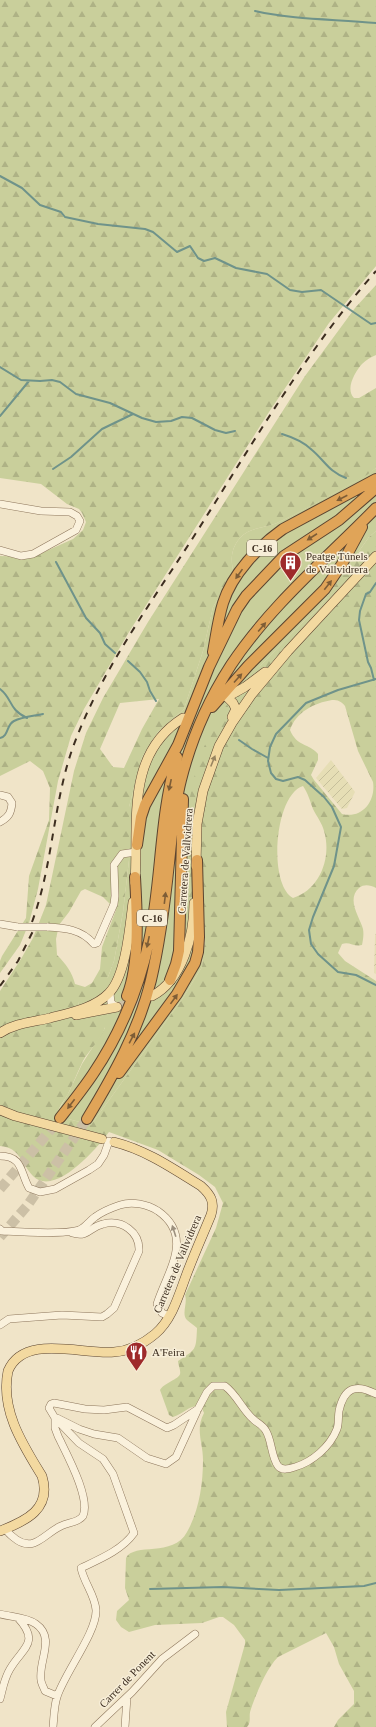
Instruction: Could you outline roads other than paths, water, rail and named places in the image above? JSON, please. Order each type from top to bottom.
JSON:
[{"type":"highway","name":"C-16","points":[[209,667],[223,603],[232,584],[248,562],[274,535],[283,529],[376,479]]},
{"type":"highway","name":"C-16","points":[[60,1118],[97,1068],[119,1028],[141,972],[149,940],[156,891],[164,812],[174,766],[183,734],[209,667],[237,609],[253,588],[273,566],[296,547],[339,520],[376,488]]},
{"type":"highway","name":"C-16","points":[[203,718],[253,661],[325,589],[339,569],[373,511]]},
{"type":"highway","name":"C-16","points":[[87,1119],[137,1028],[151,981],[161,927],[172,833],[181,780],[203,718],[223,678],[252,638],[296,588],[373,511]]},
{"type":"highway","points":[[137,848],[141,817],[145,805],[183,734]]},
{"type":"highway","points":[[170,980],[179,951],[184,794],[196,736]]},
{"type":"highway","points":[[100,1097],[177,994],[194,963],[198,952],[199,937],[197,860]]},
{"type":"highway","points":[[82,1089],[113,1028],[128,993],[134,960],[136,918],[135,877]]},
{"type":"main road","points":[[226,733],[236,709],[233,703],[226,697],[257,678],[288,650],[376,556]]},
{"type":"main road","name":"Carretera de Vallvidrera","points":[[152,996],[163,989],[180,965],[191,928],[197,860],[197,824],[201,802],[211,766],[226,733],[244,704],[288,650]]},
{"type":"main road","points":[[51,1018],[93,1004],[110,993],[117,978],[124,957],[134,897],[137,848],[137,800],[144,768],[150,753],[162,736],[183,718]]},
{"type":"main road","points":[[0,1033],[18,1024],[118,1007]]},
{"type":"main road","name":"Carretera de Vallvidrera","points":[[0,1110],[15,1116],[133,1147],[154,1157],[201,1186],[208,1193],[212,1200],[213,1207],[169,1316],[156,1334],[129,1349],[113,1352],[40,1349],[25,1353],[13,1362],[5,1383],[4,1399],[6,1411],[11,1424],[42,1476],[45,1484],[44,1497],[38,1509],[27,1519],[3,1530]]},
{"type":"street","points":[[0,504],[41,511],[70,512],[77,516],[80,521],[76,530],[33,554],[21,556],[0,550]]},
{"type":"street","points":[[0,795],[8,797],[12,804],[11,812],[7,818],[0,822]]},
{"type":"street","points":[[0,924],[18,927],[65,928],[79,932],[94,944],[97,943],[114,904],[114,865],[122,854],[137,848]]},
{"type":"street","points":[[110,993],[111,1003],[118,1007]]},
{"type":"street","points":[[0,1156],[11,1156],[15,1159],[21,1167],[29,1188],[40,1192],[55,1189],[98,1164],[104,1154],[108,1141]]},
{"type":"street","points":[[68,1232],[85,1226],[102,1212],[128,1203],[145,1205],[155,1209],[166,1217],[174,1229],[177,1248],[174,1261],[157,1304],[162,1313],[169,1316]]},
{"type":"street","points":[[0,1229],[2,1231],[68,1232],[87,1234],[103,1224],[111,1223],[125,1226],[132,1230],[140,1242],[139,1251],[114,1308],[102,1317],[62,1315],[9,1319],[0,1325]]},
{"type":"street","points":[[55,1418],[60,1418],[79,1429],[94,1434],[118,1438],[147,1458],[166,1464],[176,1457],[207,1392],[213,1386],[226,1386],[234,1393],[248,1414],[264,1427],[277,1464],[282,1469],[286,1469],[308,1461],[324,1449],[337,1428],[342,1400],[347,1391],[358,1388],[376,1394]]},
{"type":"street","points":[[53,1727],[57,1696],[91,1628],[96,1613],[95,1600],[83,1579],[81,1568],[120,1547],[128,1541],[134,1532],[113,1474],[103,1459],[79,1443],[55,1418],[50,1412],[49,1408],[51,1404],[85,1410],[104,1410],[127,1407],[167,1428],[198,1409]]},
{"type":"street","points":[[3,1530],[24,1544],[29,1544],[34,1543],[60,1526],[77,1521],[84,1516],[85,1508],[78,1478],[58,1436],[55,1428],[55,1418]]},
{"type":"street","points":[[0,1614],[35,1624],[45,1634],[46,1642],[41,1671],[41,1681],[45,1691],[57,1696]]},
{"type":"street","points":[[0,1699],[3,1681],[10,1668],[25,1650],[29,1636],[25,1626],[18,1618]]},
{"type":"street","name":"Carrer de Ponent","points":[[95,1727],[162,1659],[195,1634]]},
{"type":"street","points":[[125,1727],[126,1697]]},
{"type":"waterway","points":[[255,11],[300,18],[376,23]]},
{"type":"waterway","points":[[0,176],[22,188],[40,205],[61,212],[65,217],[98,224],[145,229],[153,232],[177,252],[190,246],[198,258],[204,261],[215,258],[236,268],[267,274],[290,290],[302,292],[321,290],[371,324],[376,323]]},
{"type":"waterway","points":[[0,367],[21,380],[52,380],[60,382],[76,394],[110,403],[142,418],[156,422],[171,421],[182,417],[192,418],[215,430],[226,433],[235,431]]},
{"type":"waterway","points":[[0,416],[29,381]]},
{"type":"waterway","points":[[53,469],[71,457],[102,429],[133,414]]},
{"type":"waterway","points":[[282,434],[294,438],[305,445],[335,473],[346,478]]},
{"type":"waterway","points":[[56,562],[86,618],[100,633],[105,644],[115,653]]},
{"type":"waterway","points":[[374,680],[368,662],[359,620],[360,611],[366,594],[370,592],[376,583]]},
{"type":"waterway","points":[[128,661],[140,672],[147,682],[156,701]]},
{"type":"waterway","points":[[376,679],[338,690],[306,703],[276,734],[270,747],[268,761],[271,773],[276,779],[283,781],[298,777],[305,780],[324,797],[332,807],[341,827],[334,866],[309,930],[311,944],[318,954],[338,972],[356,975],[376,985]]},
{"type":"waterway","points":[[0,689],[7,696],[14,708],[21,715],[27,718]]},
{"type":"waterway","points":[[0,738],[5,735],[11,723],[14,721],[43,714]]},
{"type":"waterway","points":[[239,740],[268,758]]},
{"type":"waterway","points":[[150,1589],[223,1587],[279,1590],[364,1586],[376,1583]]},
{"type":"tunnel","points":[[117,1007],[150,996]]},
{"type":"tunnel","points":[[0,1237],[27,1206],[87,1119]]},
{"type":"tunnel","points":[[0,1189],[59,1120]]},
{"type":"railway","points":[[32,922],[39,901],[49,857],[66,768],[73,747],[98,691],[128,637],[281,398],[326,333],[376,271]]},
{"type":"railway","points":[[0,986],[18,961],[33,931]]},
{"type":"place","name":"Peatge Túnels de Vallvidrera","points":[[290,582]]},
{"type":"place","name":"A'Feira","points":[[136,1372]]}]
